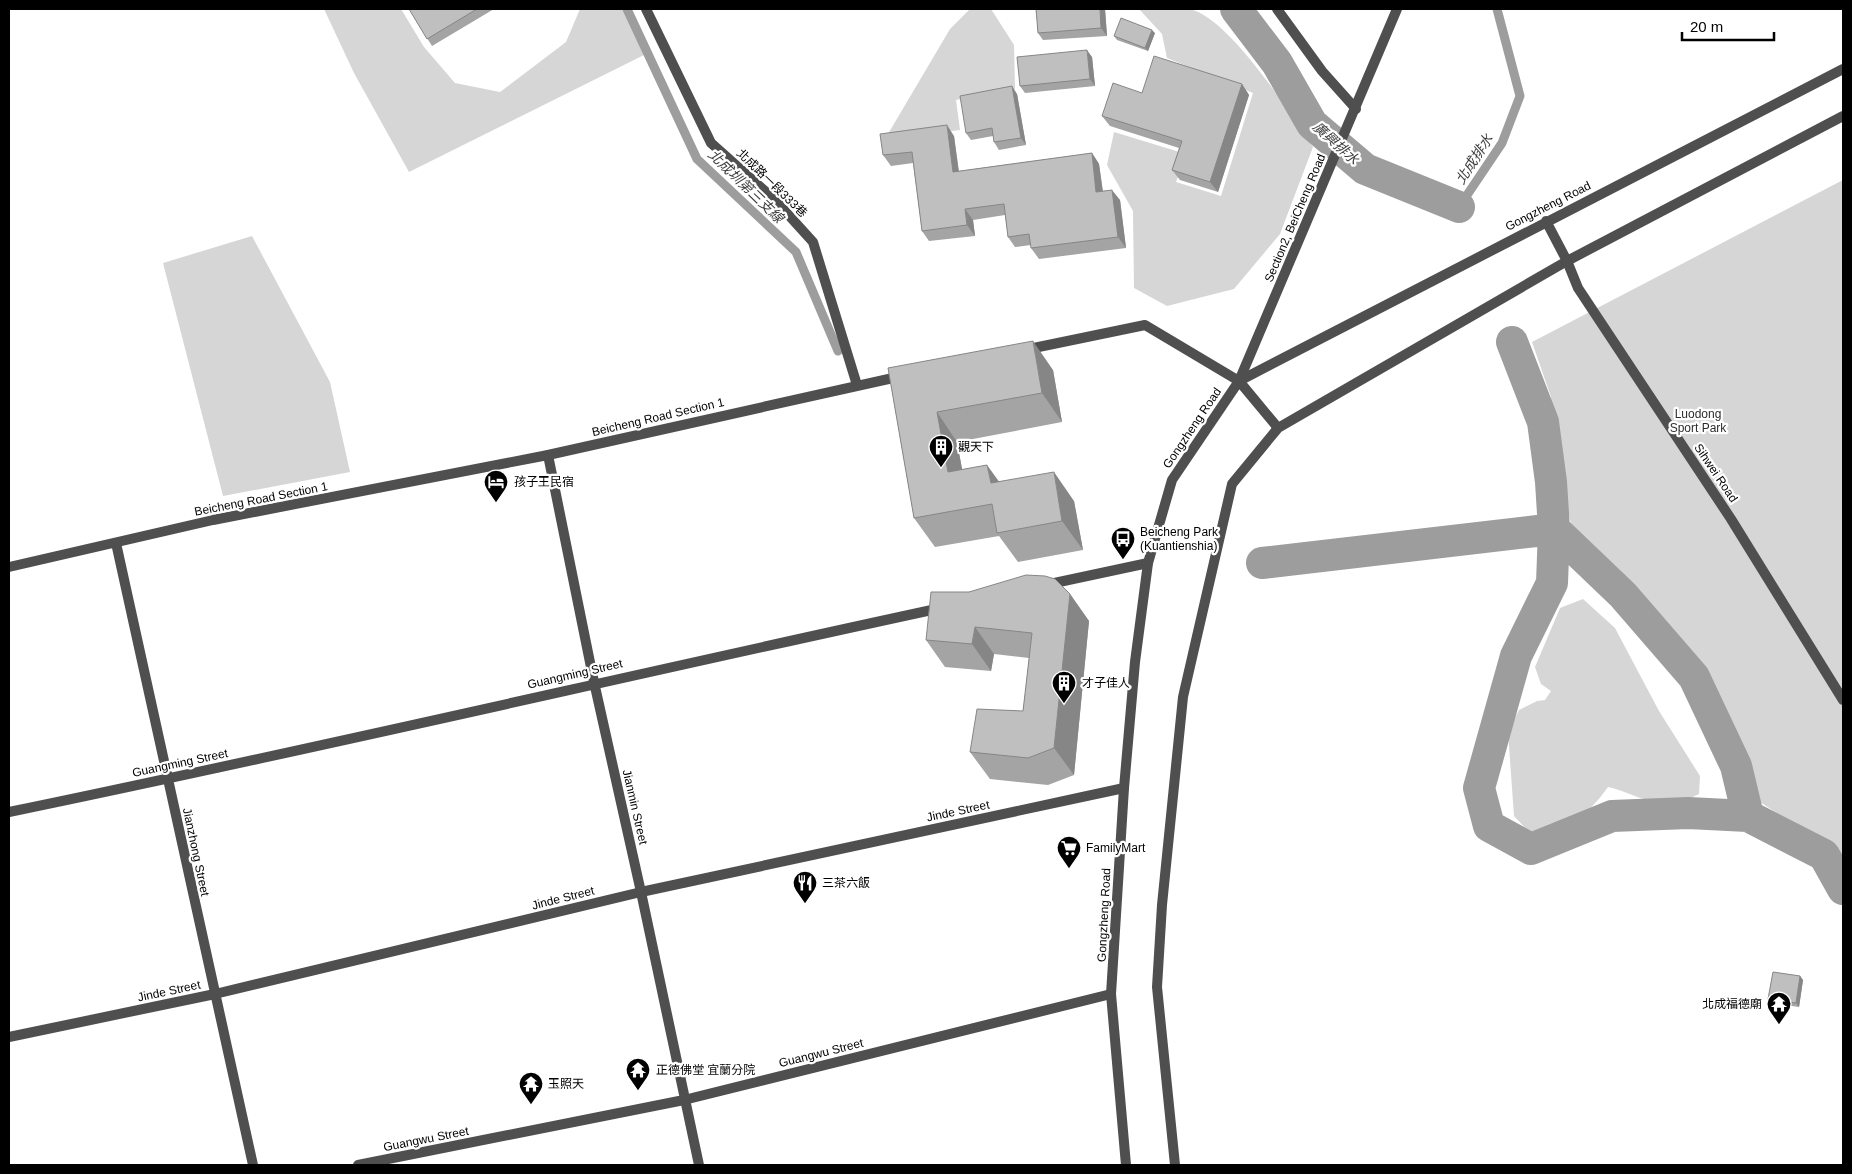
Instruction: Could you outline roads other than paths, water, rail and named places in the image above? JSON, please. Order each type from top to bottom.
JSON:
[{"type":"street","name":"北成路一段333巷","points":[[646,9],[711,143],[774,199],[813,242],[857,385]]},
{"type":"street","points":[[1277,9],[1322,71],[1356,109]]},
{"type":"street","name":"Section2, BeiCheng Road","points":[[1239,381],[1332,166],[1397,9]]},
{"type":"street","name":"Gongzheng Road","points":[[1126,1165],[1111,994],[1124,788],[1135,662],[1148,563],[1172,480],[1239,381],[1843,69]]},
{"type":"street","points":[[1175,1165],[1157,987],[1162,905],[1183,697],[1232,484],[1278,428],[1567,261],[1843,116]]},
{"type":"street","name":"Sihwei Road","points":[[1546,221],[1567,261],[1578,288],[1731,519],[1843,700]]},
{"type":"street","points":[[1011,353],[1145,325],[1239,381],[1278,428]]},
{"type":"street","name":"Beicheng Road Section 1","points":[[9,567],[213,520],[548,455],[915,373]]},
{"type":"street","name":"Jianmin Street","points":[[548,455],[594,682],[699,1165]]},
{"type":"street","name":"Jianzhong Street","points":[[116,543],[252,1165]]},
{"type":"street","points":[[1031,588],[1148,563]]},
{"type":"street","name":"Guangming Street","points":[[9,812],[167,779],[594,682],[953,605]]},
{"type":"street","name":"Jinde Street","points":[[9,1037],[215,994],[641,892],[1124,788]]},
{"type":"street","name":"Guangwu Street","points":[[358,1165],[684,1100],[1111,994]]},
{"type":"waterway","name":"北成圳第三支線","points":[[627,9],[697,159],[796,252],[838,351]]},
{"type":"waterway","name":"廣興排水","points":[[1236,9],[1277,63],[1312,124],[1365,169],[1459,207]]},
{"type":"waterway","name":"北成排水","points":[[1459,207],[1502,143],[1520,96],[1497,9]]},
{"type":"waterway","points":[[1512,342],[1543,422],[1551,482],[1554,529],[1552,583],[1516,656],[1479,788],[1489,826],[1531,849],[1612,816],[1688,813],[1748,816],[1824,855],[1843,889]]},
{"type":"waterway","points":[[1262,563],[1554,529],[1623,595],[1694,677],[1736,766],[1748,816]]},
{"type":"place","name":"觀天下","points":[[941,468]]},
{"type":"place","name":"孩子王民宿","points":[[496,503]]},
{"type":"place","name":"Beicheng Park (Kuantienshia)","points":[[1123,560]]},
{"type":"place","name":"才子佳人","points":[[1064,704]]},
{"type":"place","name":"FamilyMart","points":[[1069,869]]},
{"type":"place","name":"三茶六飯","points":[[805,904]]},
{"type":"place","name":"北成福德廟","points":[[1779,1025]]},
{"type":"place","name":"正德佛堂 宜蘭分院","points":[[638,1091]]},
{"type":"place","name":"玉照天","points":[[531,1105]]},
{"type":"park label","name":"Luodong Sport Park","points":[[1698,421]]}]
